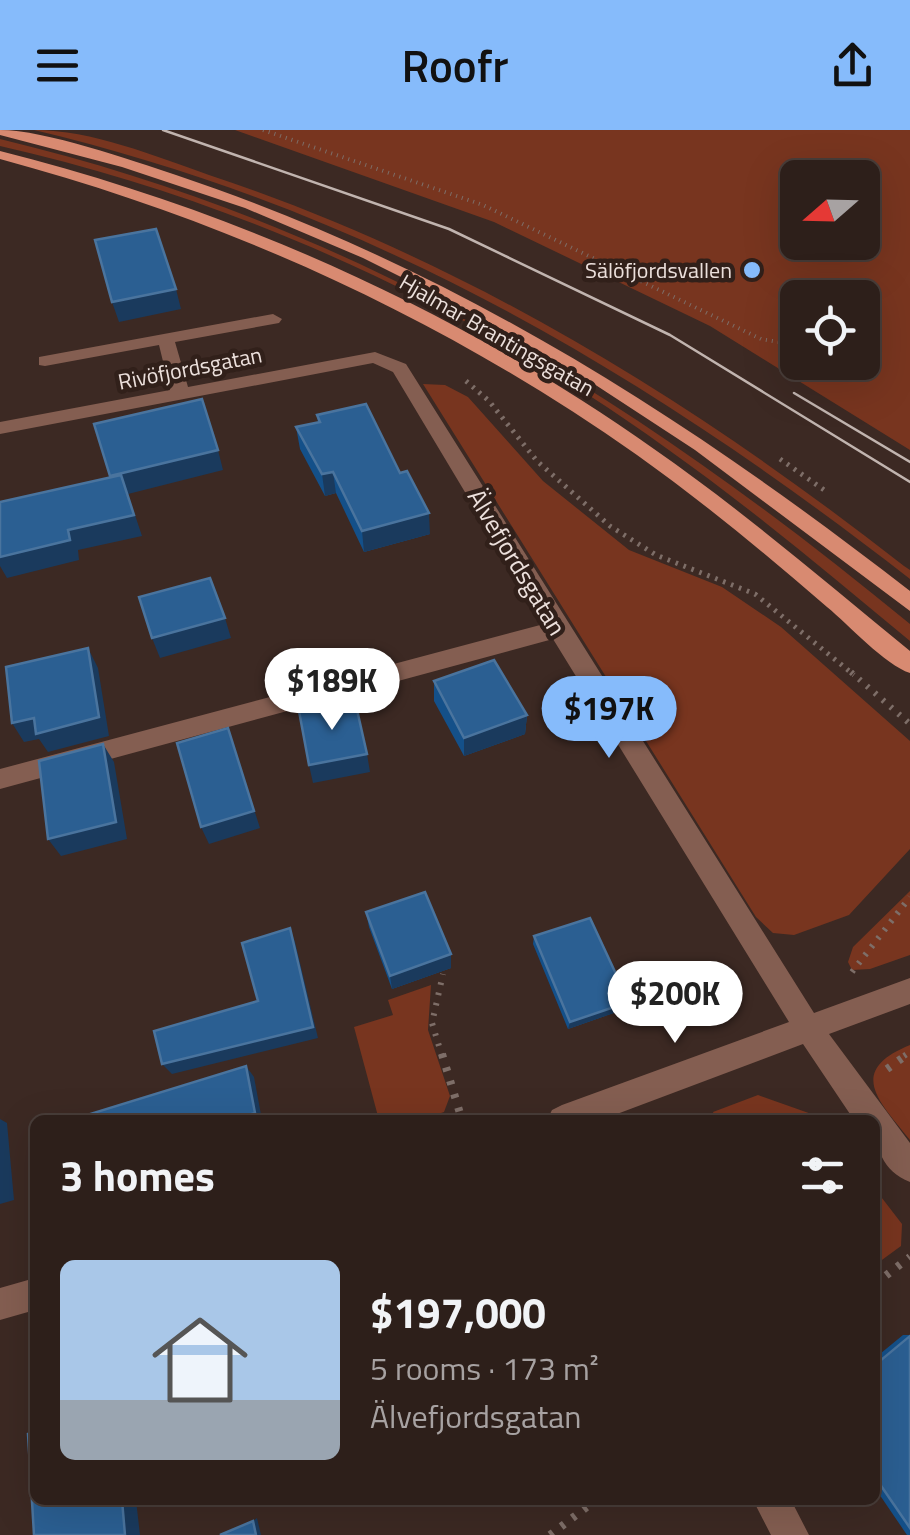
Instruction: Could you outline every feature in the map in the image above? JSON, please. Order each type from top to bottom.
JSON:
[{"type":"main road","name":"Hjalmar Brantingsgatan","points":[[0,131],[124,162],[212,191],[314,230],[442,287],[571,359],[727,460],[910,603]]},
{"type":"main road","name":"Hjalmar Brantingsgatan","points":[[0,155],[143,196],[265,241],[364,285],[454,332],[547,386],[670,470],[736,519],[910,664]]},
{"type":"street","points":[[46,361],[274,319]]},
{"type":"street","points":[[166,340],[180,392]]},
{"type":"street","name":"Rivöfjordsgatan","points":[[0,428],[376,356],[389,359]]},
{"type":"street","name":"Älvefjordsgatan","points":[[389,359],[400,368],[808,1028],[868,1115]]},
{"type":"street","points":[[0,779],[558,629]]},
{"type":"street","points":[[575,1115],[910,990]]},
{"type":"street","name":"Älvefjordsgatan","points":[[880,1131],[910,1167]]},
{"type":"street","points":[[0,1304],[30,1295]]},
{"type":"street","points":[[774,1505],[791,1535]]},
{"type":"path","points":[[263,130],[482,205],[761,340],[778,342]]},
{"type":"path","points":[[808,1028],[910,897]]},
{"type":"path","points":[[443,974],[432,1023],[460,1115]]},
{"type":"path","points":[[880,1280],[910,1257]]},
{"type":"path","points":[[550,1535],[589,1505]]},
{"type":"shaded area","points":[[34,130],[78,134],[145,152],[304,209],[486,292],[573,340],[742,447],[910,570],[910,579],[706,432],[603,366],[497,306],[388,252],[275,204],[157,164]]},
{"type":"shaded area","name":"Sälöfjordsvallen","points":[[235,130],[910,130],[910,450],[797,380],[880,380],[880,280],[780,280],[780,369],[710,326],[494,222]]},
{"type":"shaded area","points":[[0,139],[130,175],[254,219],[371,269],[484,327],[593,392],[700,463],[805,540],[910,624],[910,641],[698,471],[512,348],[431,304],[264,228],[177,196],[0,146]]},
{"type":"shaded area","points":[[423,384],[445,385],[468,397],[543,481],[629,550],[722,587],[781,627],[910,741],[910,849],[849,915],[794,935],[773,933],[756,917]]},
{"type":"shaded area","points":[[910,891],[910,955],[870,969],[852,970],[848,962],[853,947]]},
{"type":"shaded area","points":[[431,985],[428,1030],[450,1096],[444,1112],[378,1115],[354,1027],[393,1015],[388,1000]]},
{"type":"shaded area","points":[[910,1045],[910,1140],[880,1100],[874,1076],[890,1055]]},
{"type":"shaded area","points":[[758,1095],[814,1115],[714,1115],[713,1112]]},
{"type":"shaded area","points":[[880,1195],[902,1224],[901,1246],[880,1261]]},
{"type":"building","points":[[156,229],[176,289],[112,302],[95,240]]},
{"type":"building","points":[[202,399],[218,450],[110,476],[94,424]]},
{"type":"building","points":[[366,404],[400,473],[407,471],[429,513],[362,531],[333,472],[322,474],[296,427],[320,422],[317,415]]},
{"type":"building","points":[[121,475],[134,515],[68,530],[70,540],[0,557],[0,502]]},
{"type":"building","points":[[210,578],[225,618],[152,638],[139,597]]},
{"type":"building","points":[[88,648],[99,717],[36,734],[34,718],[12,723],[6,667]]},
{"type":"building","points":[[494,660],[527,715],[464,738],[434,681]]},
{"type":"building","points":[[355,701],[367,754],[309,765],[299,711]]},
{"type":"building","points":[[228,728],[254,811],[201,827],[177,743]]},
{"type":"building","points":[[103,744],[116,822],[48,839],[39,761]]},
{"type":"building","points":[[425,892],[451,954],[390,976],[366,912]]},
{"type":"building","points":[[590,918],[629,1002],[570,1022],[534,936]]},
{"type":"building","points":[[290,928],[313,1027],[162,1064],[154,1031],[258,1001],[242,943]]},
{"type":"building","points":[[246,1066],[255,1113],[249,1115],[90,1114]]},
{"type":"building","points":[[910,1336],[910,1528],[880,1484],[880,1361]]},
{"type":"building","points":[[32,1505],[122,1505],[125,1535],[34,1535]]},
{"type":"building","points":[[253,1521],[256,1535],[220,1535]]},
{"type":"tram line","points":[[163,130],[449,229],[670,335],[910,482]]},
{"type":"tram line","points":[[794,393],[910,462]]},
{"type":"place","name":"Sälöfjordsvallen","points":[[752,270]]}]
